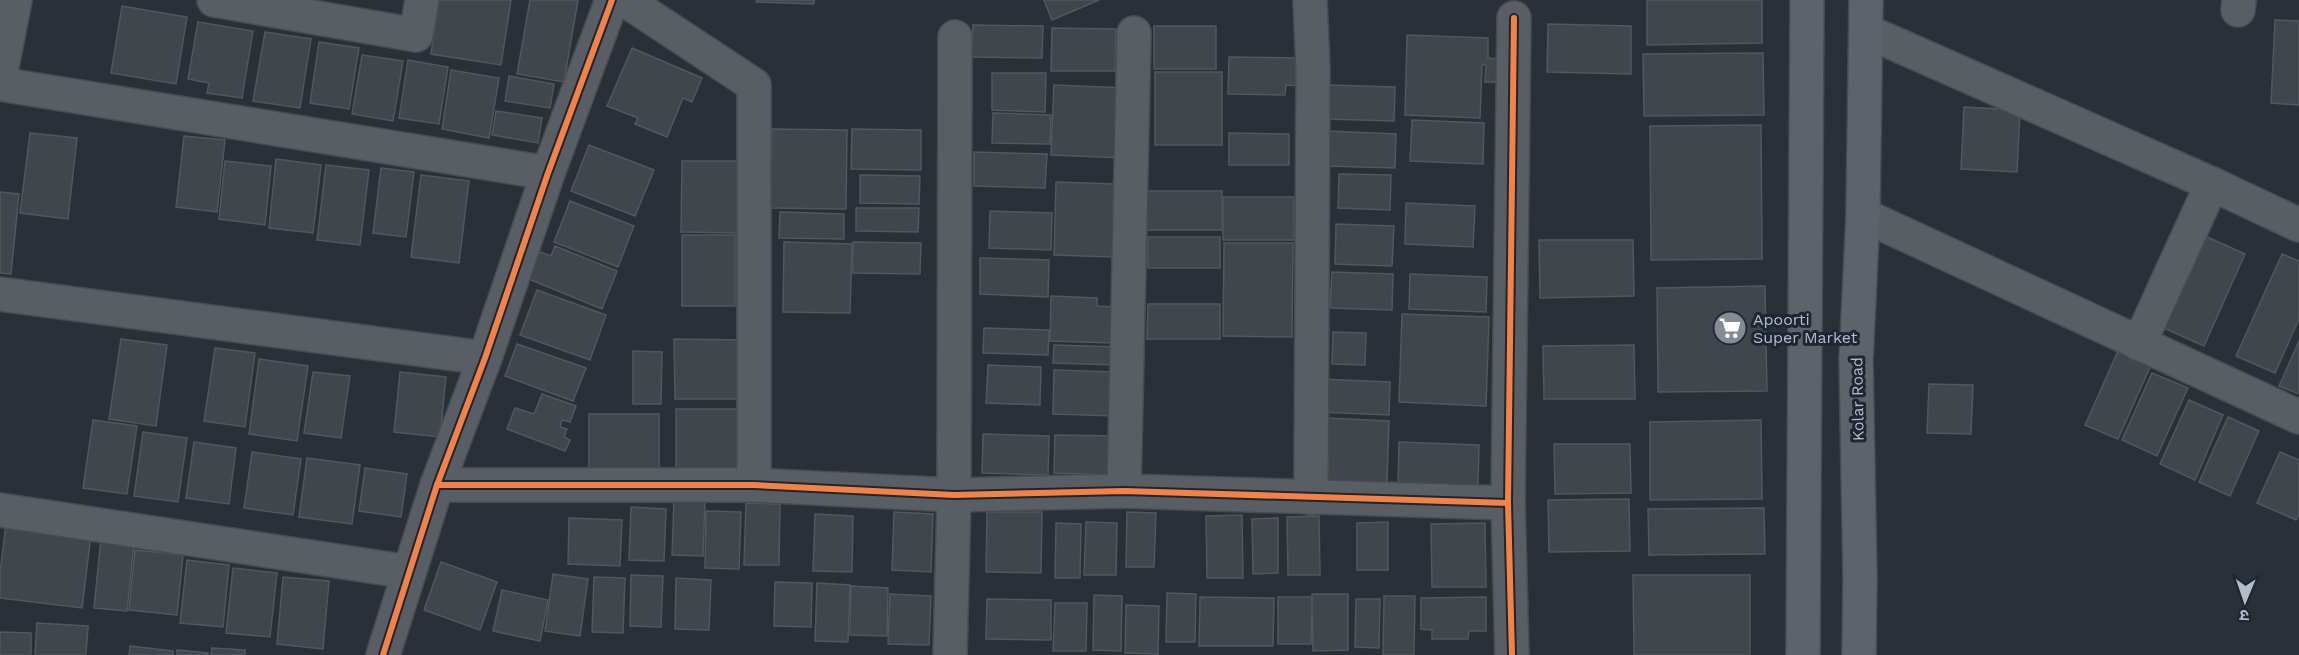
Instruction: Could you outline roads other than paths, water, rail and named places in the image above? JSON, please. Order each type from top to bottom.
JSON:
[{"type":"main road","points":[[1803,655],[1807,0]]},
{"type":"main road","name":"Kolar Road","points":[[1859,655],[1856,360],[1863,215],[1866,15]]},
{"type":"street","points":[[0,77],[15,0]]},
{"type":"street","points":[[214,0],[416,35],[422,0]]},
{"type":"street","points":[[383,655],[437,485],[612,0]]},
{"type":"street","points":[[625,0],[754,85],[754,485]]},
{"type":"street","points":[[1310,0],[1313,68],[1311,498]]},
{"type":"street","points":[[1866,15],[2299,225]]},
{"type":"street","points":[[1512,655],[1508,503],[1514,18]]},
{"type":"street","points":[[1124,492],[1134,33]]},
{"type":"street","points":[[950,655],[954,495],[955,37]]},
{"type":"street","points":[[0,84],[548,173]]},
{"type":"street","points":[[2139,344],[2212,184]]},
{"type":"street","points":[[1863,215],[2299,417]]},
{"type":"street","points":[[0,294],[484,358]]},
{"type":"street","points":[[437,485],[754,485],[954,495],[1124,492],[1508,503]]},
{"type":"street","points":[[0,510],[410,572]]},
{"type":"place","name":"Apoorti Super Market","points":[[1730,328]]}]
